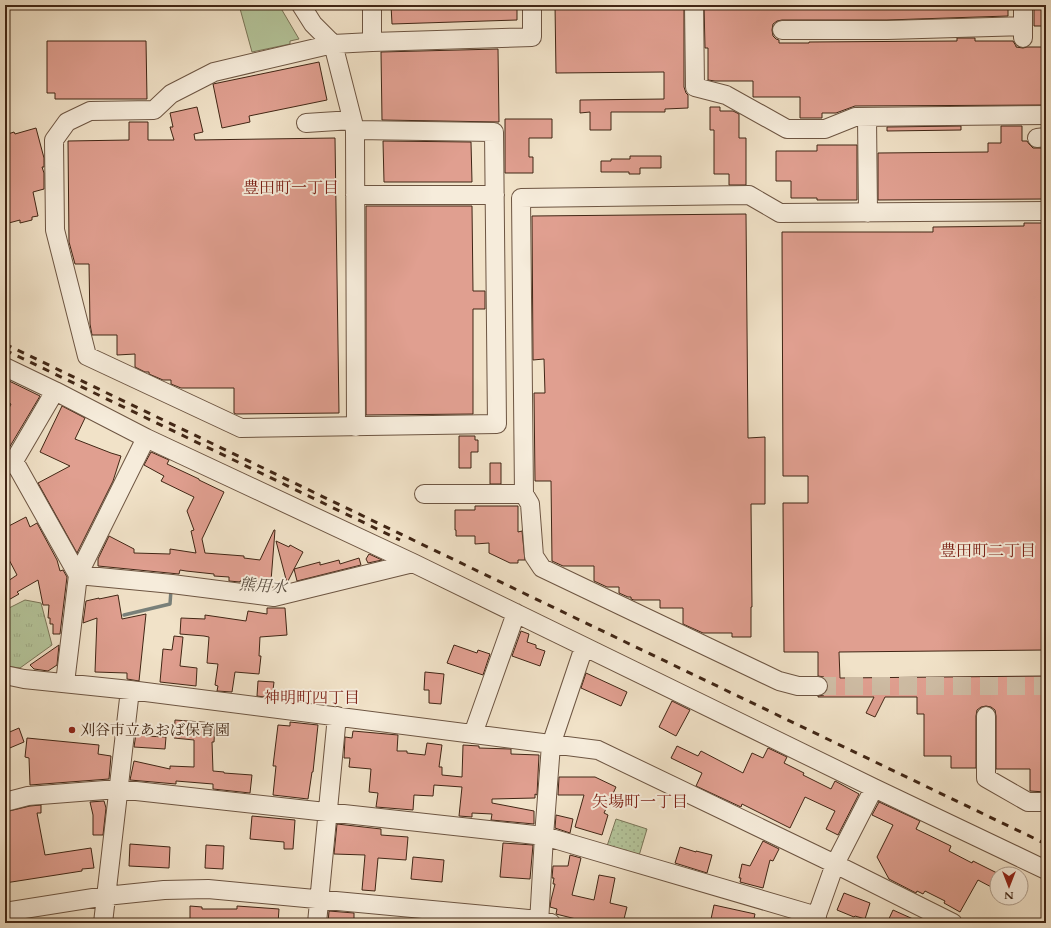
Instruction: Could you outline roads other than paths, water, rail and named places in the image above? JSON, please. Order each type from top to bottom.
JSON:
[{"type":"street","points":[[301,5],[313,24],[333,44],[354,125],[356,427]]},
{"type":"street","points":[[372,5],[372,42]]},
{"type":"street","points":[[306,124],[494,132],[497,424],[241,428],[87,356],[55,230],[54,140],[67,122],[90,111],[154,110],[171,94],[214,72],[333,44],[532,37],[532,5]]},
{"type":"street","points":[[694,5],[696,87],[726,95],[787,129],[825,129],[855,117],[1046,115]]},
{"type":"street","points":[[782,30],[1023,32],[1023,5]]},
{"type":"street","points":[[867,117],[868,213]]},
{"type":"street","points":[[355,195],[494,195]]},
{"type":"street","points":[[818,686],[798,686],[779,681],[542,568],[534,556],[530,504],[524,494],[521,198],[749,195],[780,213],[1046,211]]},
{"type":"street","points":[[5,367],[146,438],[412,563],[1046,870]]},
{"type":"street","points":[[55,391],[10,463],[78,576]]},
{"type":"street","points":[[65,683],[78,576],[146,438]]},
{"type":"street","points":[[424,494],[524,494]]},
{"type":"street","points":[[78,576],[172,584],[274,597],[412,563]]},
{"type":"street","points":[[473,734],[516,613]]},
{"type":"street","points":[[5,912],[106,896],[164,890],[208,889],[543,922],[544,836],[551,745],[584,647]]},
{"type":"street","points":[[5,675],[24,679],[130,690],[598,750],[835,864],[953,923]]},
{"type":"street","points":[[5,687],[24,679]]},
{"type":"street","points":[[103,923],[130,690]]},
{"type":"street","points":[[317,923],[337,716]]},
{"type":"street","points":[[986,716],[986,778],[1028,802],[1046,802]]},
{"type":"street","points":[[5,802],[28,796],[118,789],[544,836],[815,919],[835,864],[874,788]]},
{"type":"waterway","name":"熊用水","points":[[124,615],[170,604],[171,590]]},
{"type":"tunnel","points":[[818,686],[1046,686]]},
{"type":"railway","points":[[5,344],[1046,844]]},
{"type":"railway","points":[[5,350],[400,540]]},
{"type":"place","name":"刈谷市立あおば保育園","points":[[72,730]]},
{"type":"district","name":"豊田町一丁目","points":[[291,188]]},
{"type":"district","name":"豊田町二丁目","points":[[988,551]]},
{"type":"district","name":"神明町四丁目","points":[[312,698]]},
{"type":"district","name":"矢場町一丁目","points":[[640,802]]}]
